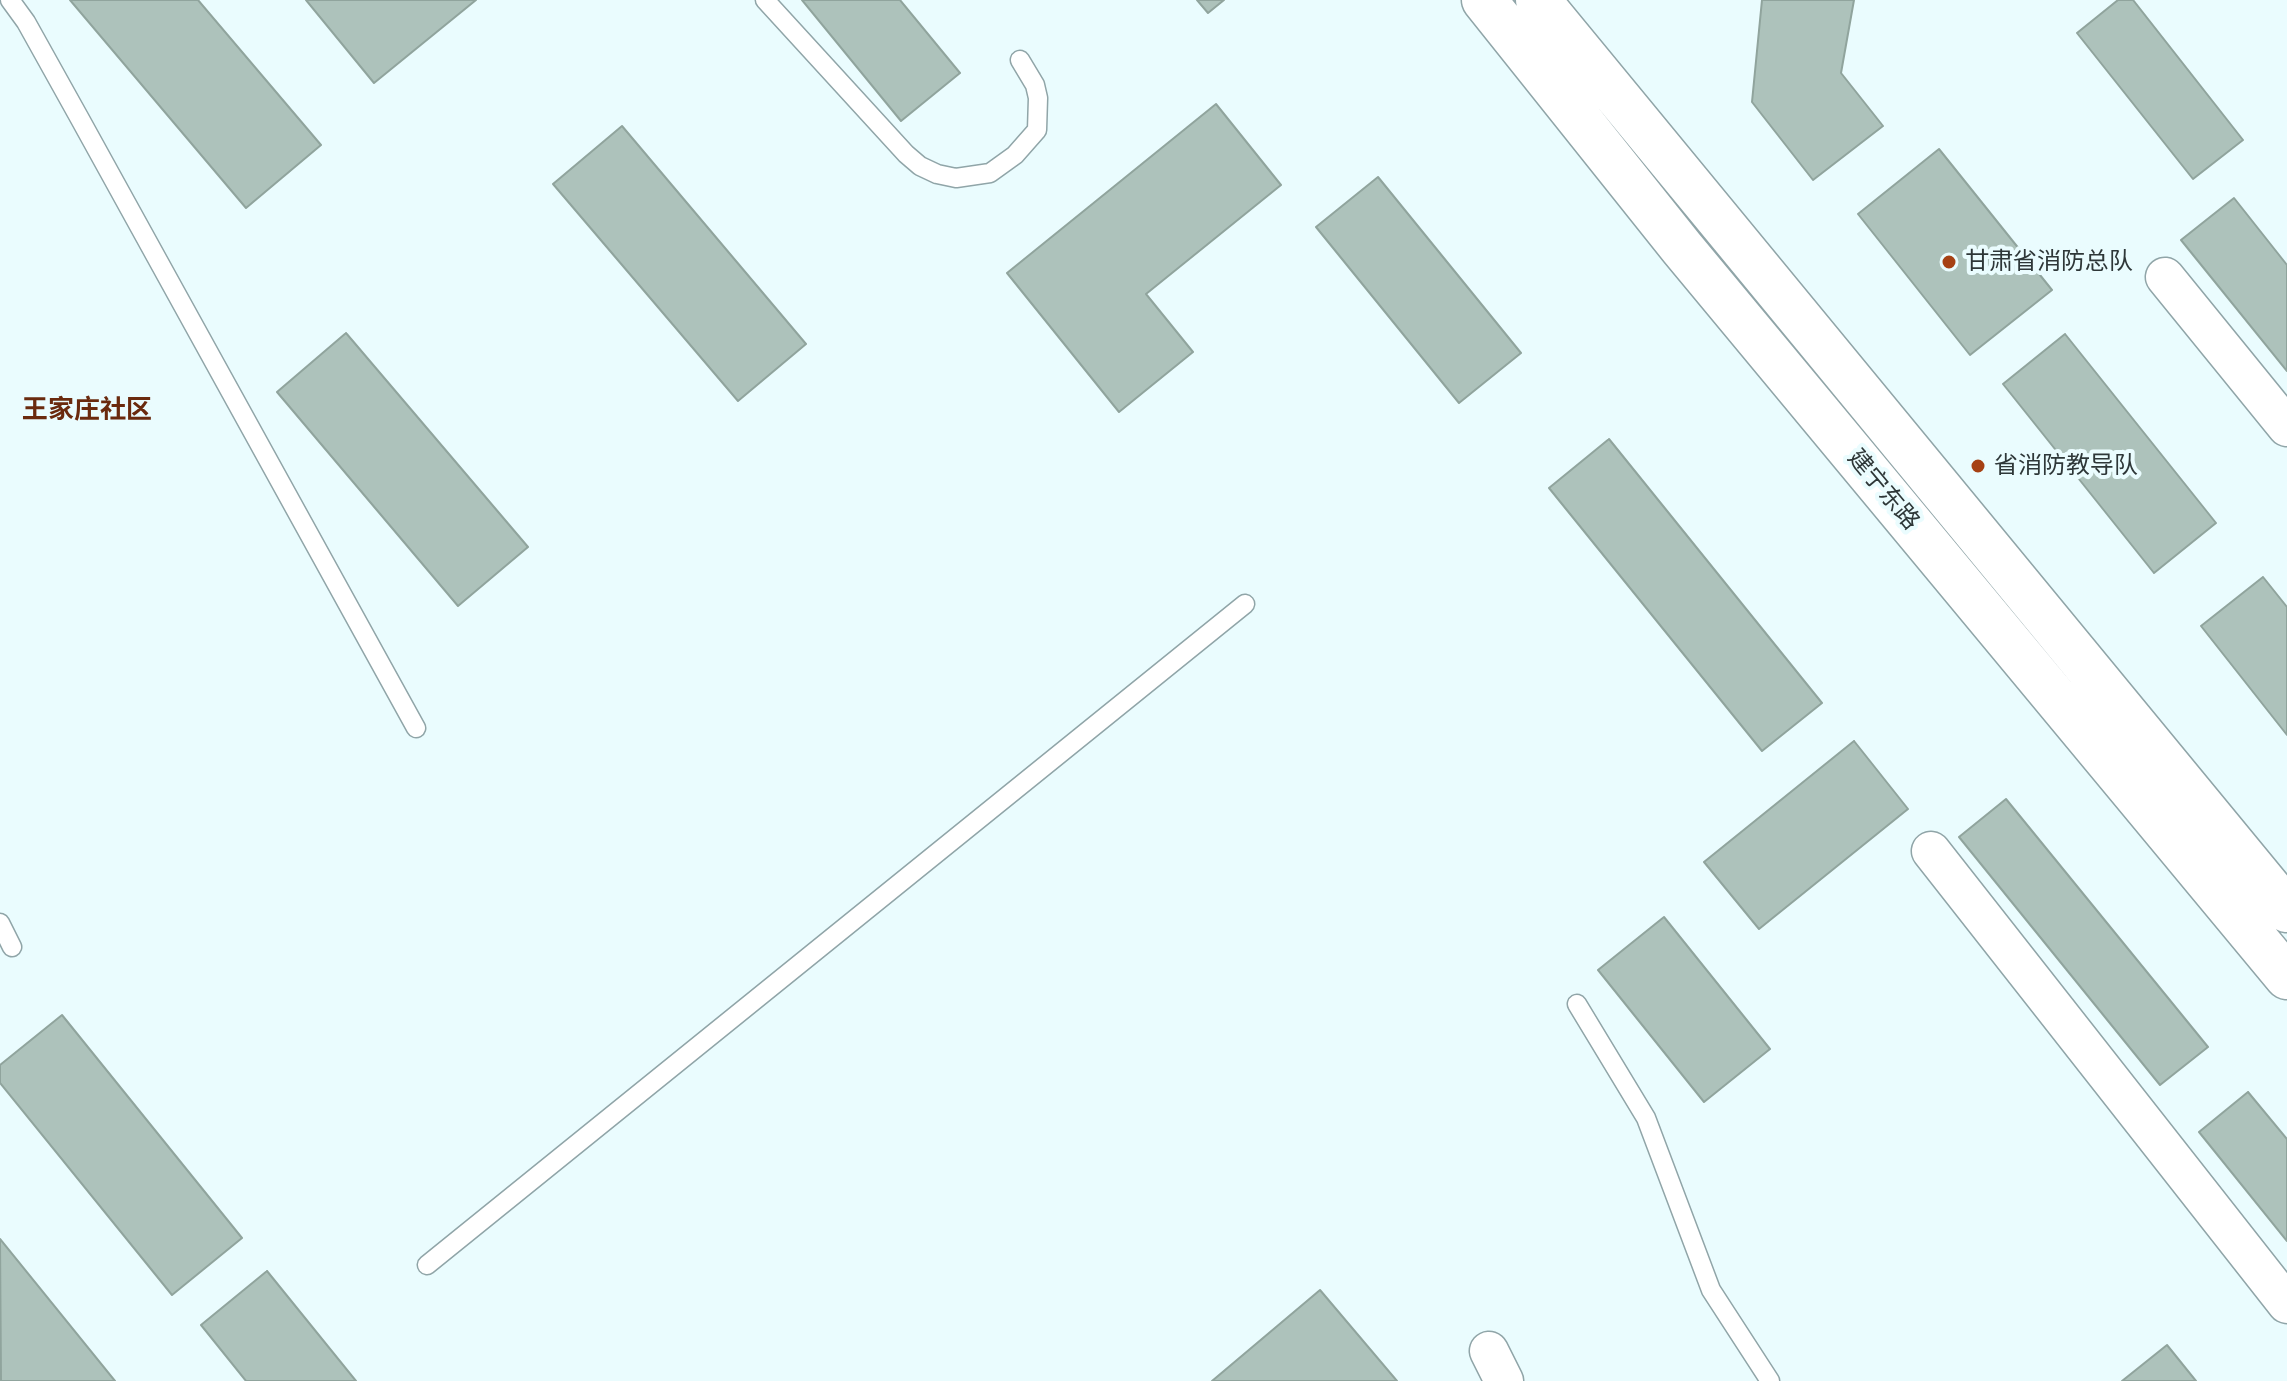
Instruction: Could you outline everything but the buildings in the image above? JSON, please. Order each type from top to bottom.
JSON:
[{"type":"main road","name":"建宁东路","points":[[1484,0],[1692,260],[2287,977]]},
{"type":"main road","name":"建宁东路","points":[[1538,0],[2287,910]]},
{"type":"street","points":[[2165,277],[2287,427]]},
{"type":"street","points":[[1931,851],[2287,1304]]},
{"type":"lane","points":[[10,0],[26,22],[416,728]]},
{"type":"lane","points":[[765,0],[906,154],[920,166],[937,174],[956,178],[990,173],[1003,165],[1037,130],[1038,98],[1035,85],[1020,60]]},
{"type":"lane","points":[[427,1265],[1245,604]]},
{"type":"lane","points":[[0,923],[12,947]]},
{"type":"lane","points":[[1577,1004],[1646,1118],[1711,1290],[1770,1381]]},
{"type":"place","name":"甘肃省消防总队","points":[[1949,262]]},
{"type":"place","name":"省消防教导队","points":[[1978,466]]},
{"type":"district","name":"王家庄社区","points":[[87,411]]}]
